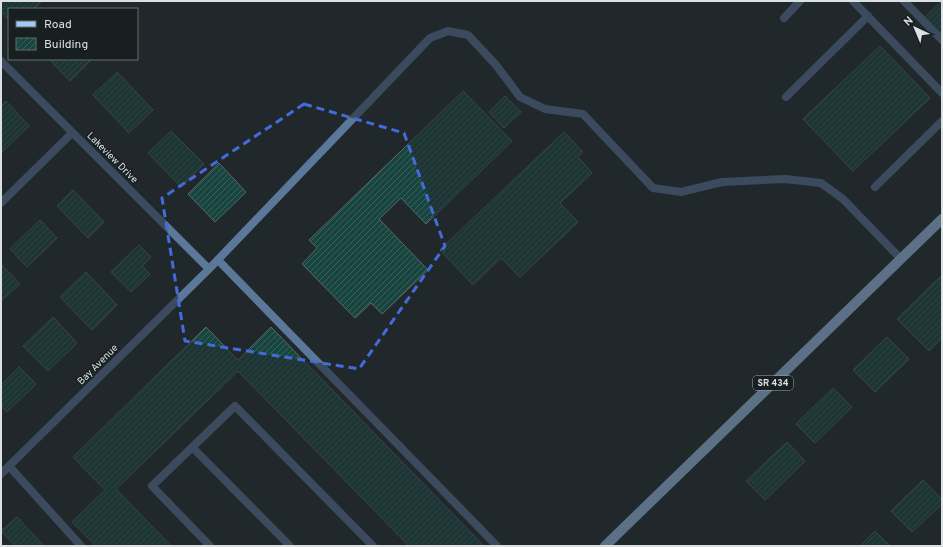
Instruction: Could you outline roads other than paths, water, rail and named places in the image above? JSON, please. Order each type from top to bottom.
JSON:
[{"type":"main road","name":"SR 434","points":[[605,546],[941,221]]},
{"type":"street","points":[[784,18],[800,1]]},
{"type":"street","points":[[853,1],[942,93]]},
{"type":"street","points":[[904,1],[942,40]]},
{"type":"street","points":[[786,97],[868,16]]},
{"type":"street","name":"Bay Avenue","points":[[1,474],[218,260],[430,38],[448,31],[468,35],[496,65],[520,97],[545,109],[583,114],[653,188],[681,192],[722,182],[785,178],[820,184],[843,199],[901,259]]},
{"type":"street","name":"Lakeview Drive","points":[[1,61],[209,269]]},
{"type":"street","points":[[875,187],[942,120]]},
{"type":"street","points":[[1,203],[72,133]]},
{"type":"street","points":[[218,260],[497,546]]},
{"type":"street","points":[[210,546],[152,486],[235,406],[373,546]]},
{"type":"street","points":[[192,447],[290,546]]},
{"type":"street","points":[[9,466],[81,546]]}]
